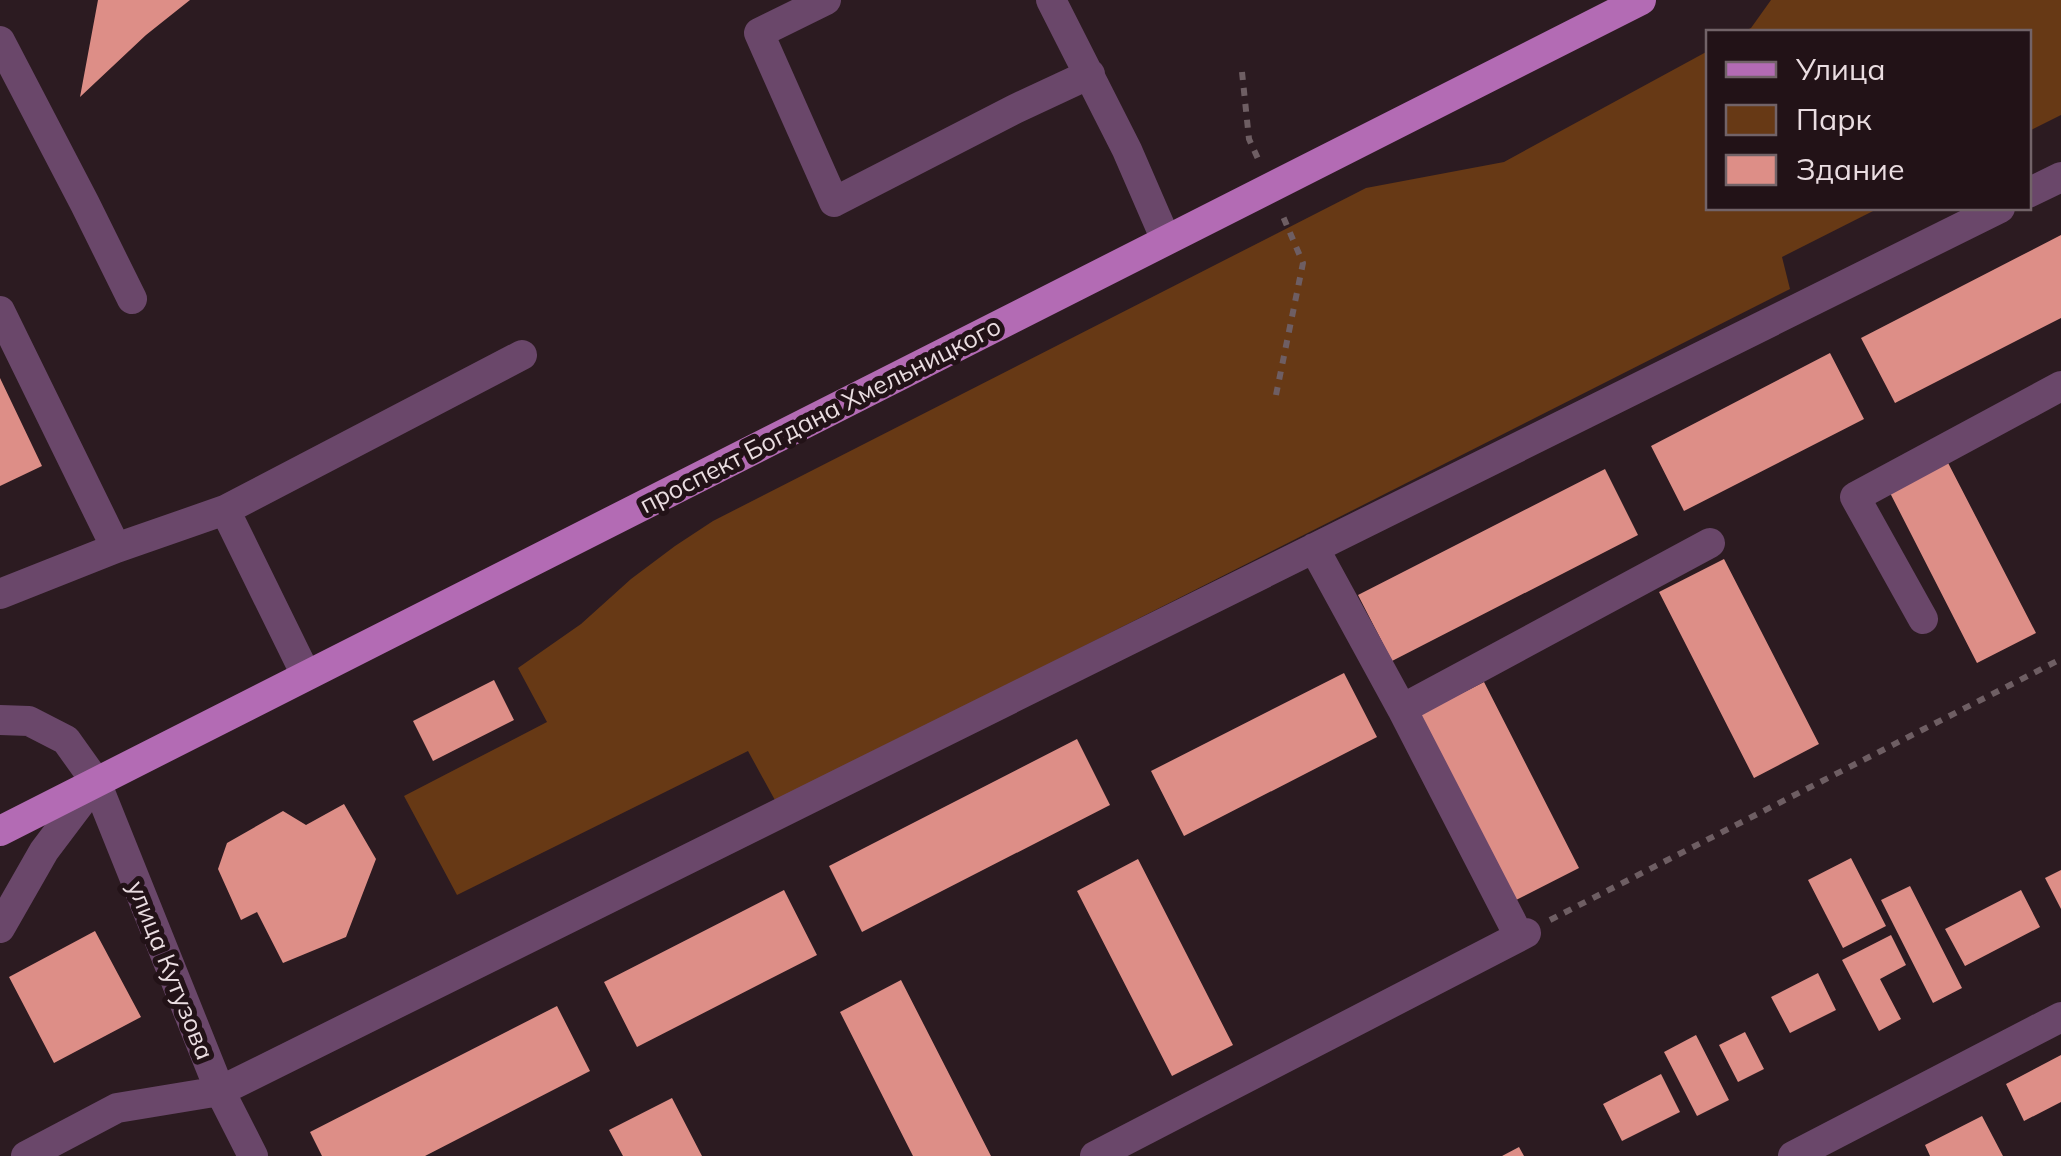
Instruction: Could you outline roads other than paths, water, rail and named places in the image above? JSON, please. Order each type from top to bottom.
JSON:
[{"type":"main road","name":"проспект Богдана Хмельницкого","points":[[0,831],[1640,0]]},
{"type":"street","points":[[826,0],[759,34],[834,202],[1090,74]]},
{"type":"street","points":[[1050,0],[1127,150],[1166,240]]},
{"type":"street","points":[[0,43],[132,300]]},
{"type":"street","points":[[2031,192],[2061,177]]},
{"type":"street","points":[[26,1156],[117,1108],[220,1092],[1996,210]]},
{"type":"street","points":[[0,311],[116,548]]},
{"type":"street","points":[[0,594],[226,510],[522,355]]},
{"type":"street","points":[[1923,619],[1855,497],[2061,386]]},
{"type":"street","points":[[226,510],[306,675]]},
{"type":"street","points":[[1402,709],[1710,544]]},
{"type":"street","points":[[1095,1156],[1522,935],[1314,548]]},
{"type":"street","name":"улица Кутузова","points":[[0,720],[29,721],[66,740],[96,782],[220,1092],[253,1156]]},
{"type":"street","points":[[0,928],[44,850],[96,782]]},
{"type":"street","points":[[1792,1156],[2061,1017]]}]
